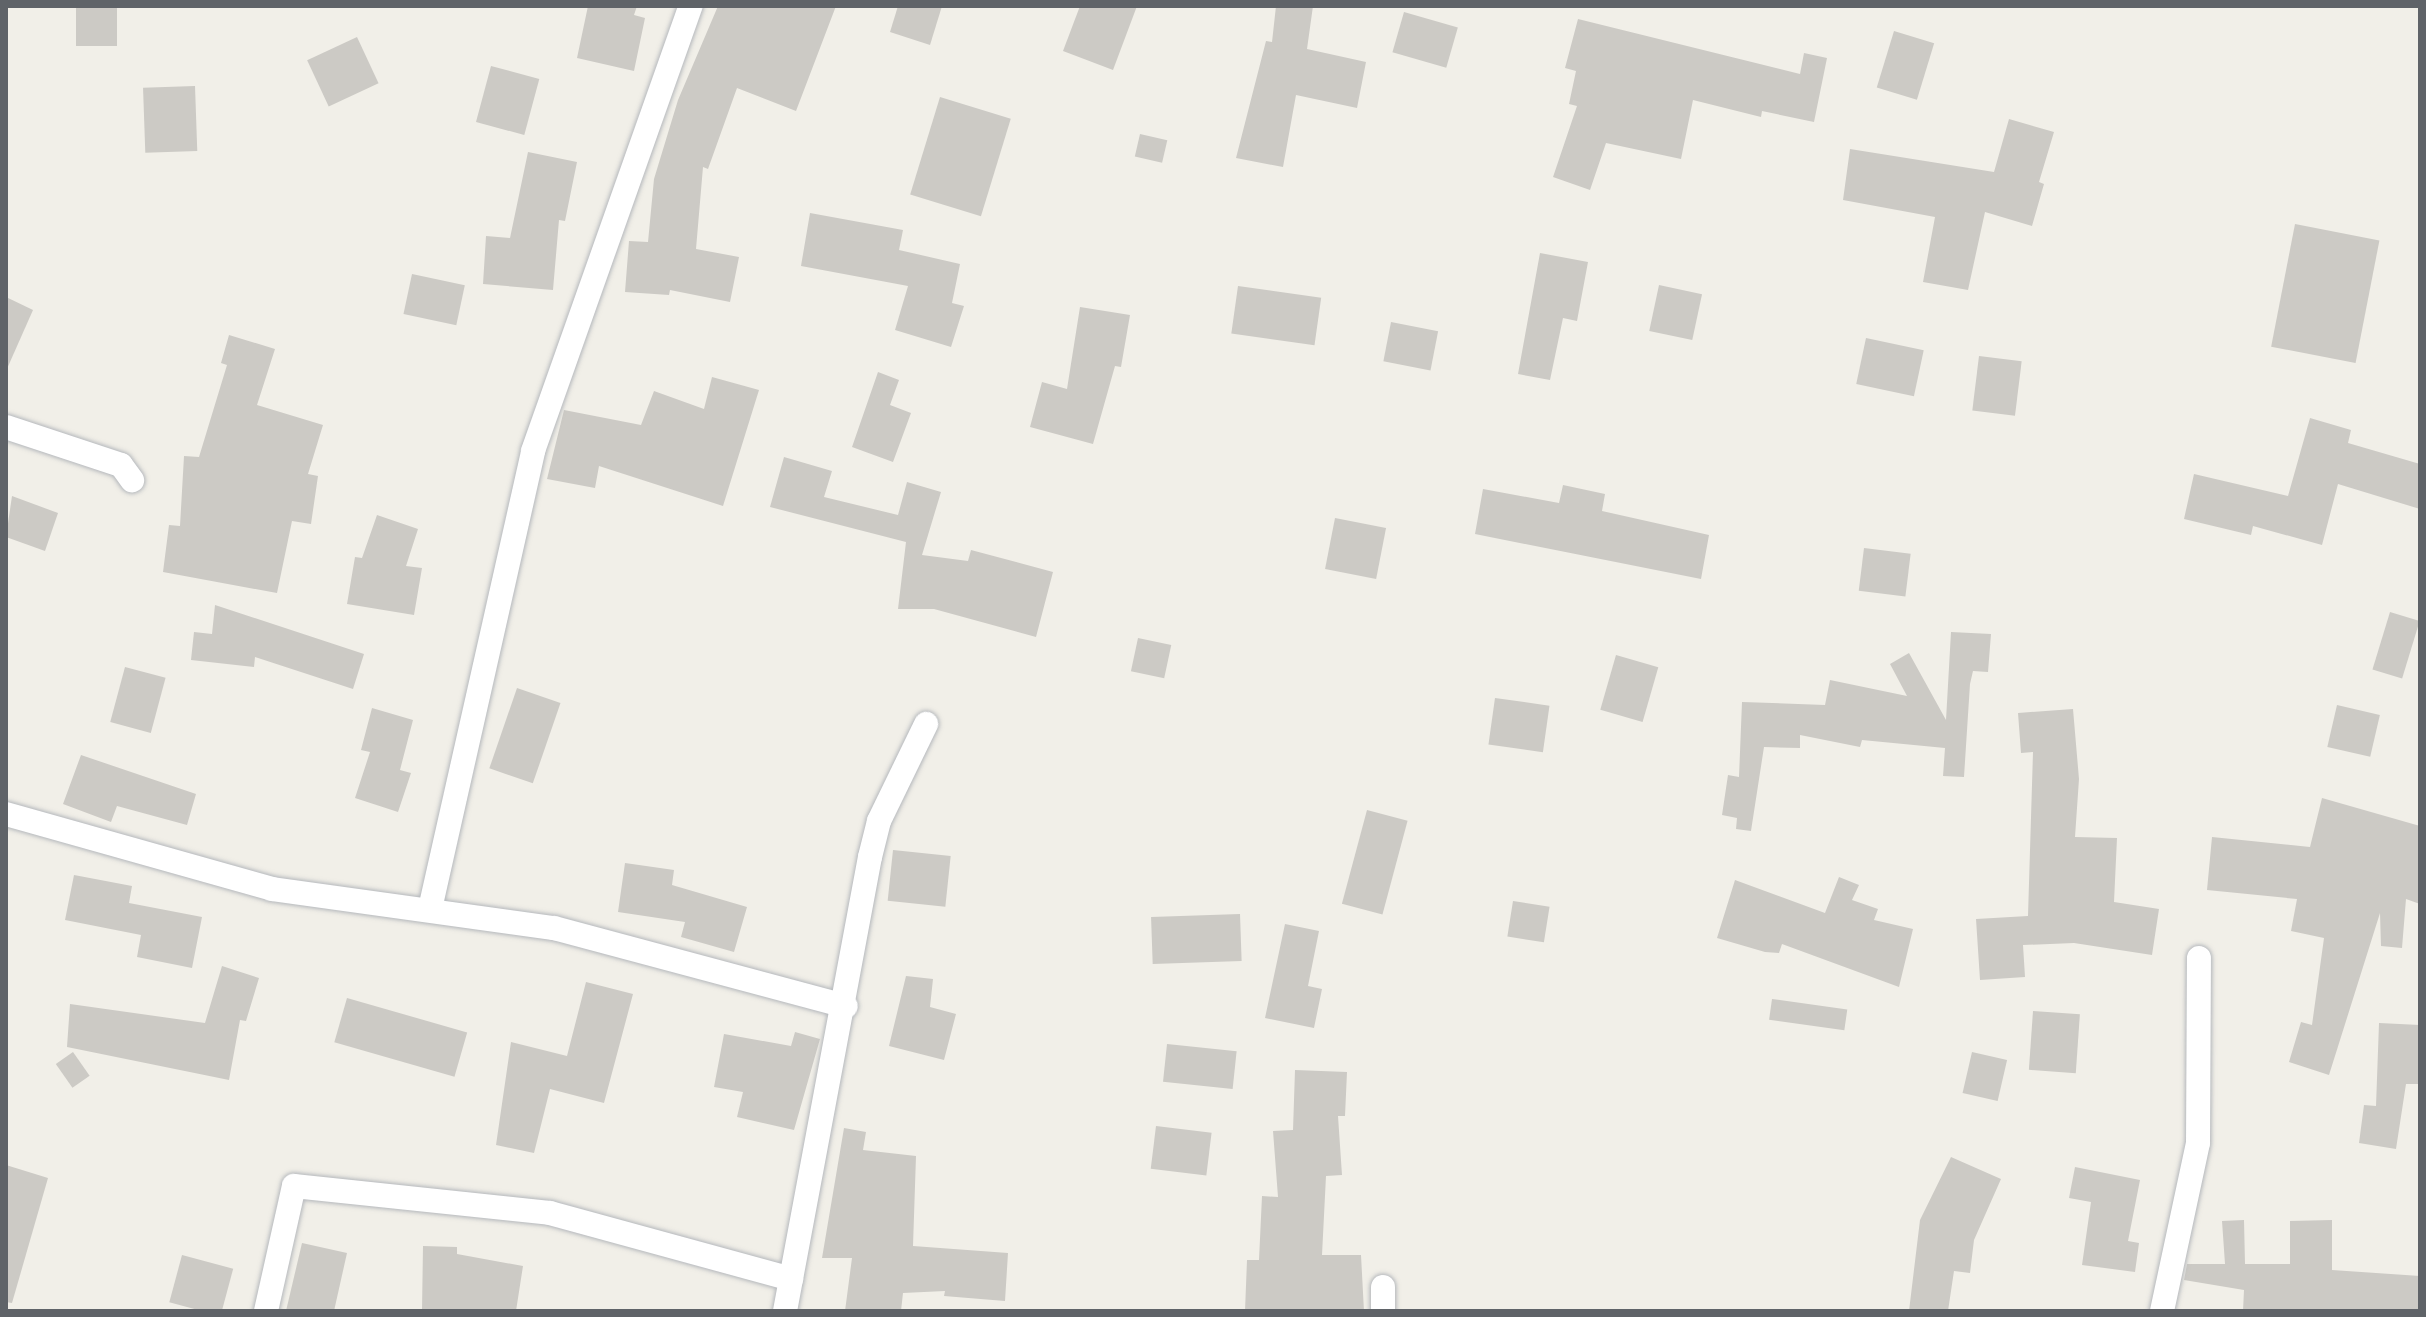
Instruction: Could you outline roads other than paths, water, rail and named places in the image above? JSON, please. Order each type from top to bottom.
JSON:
[{"type":"street","points":[[430,909],[533,451],[691,6]]},
{"type":"street","points":[[6,427],[121,465],[132,480]]},
{"type":"street","points":[[785,1311],[846,1006],[879,821],[926,724]]},
{"type":"street","points":[[6,814],[272,889],[554,928],[846,1006]]},
{"type":"street","points":[[2162,1311],[2198,1143],[2199,958]]},
{"type":"street","points":[[266,1311],[294,1186],[550,1213],[791,1279]]}]
